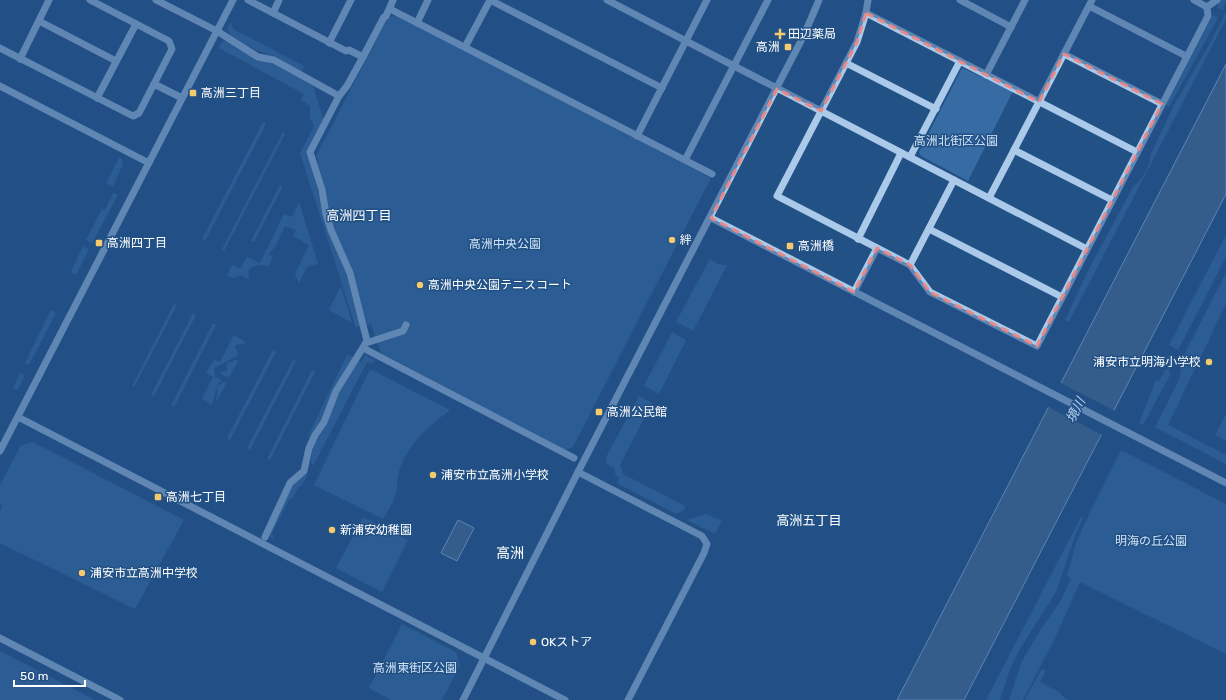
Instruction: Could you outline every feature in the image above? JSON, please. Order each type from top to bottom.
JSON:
[{"type":"street","points":[[20,58],[50,0]]},
{"type":"street","points":[[0,48],[134,116],[138,113],[172,49],[170,41],[136,24],[100,2],[90,0]]},
{"type":"street","points":[[156,0],[217,31],[258,57],[274,60],[338,96]]},
{"type":"street","points":[[0,451],[233,0]]},
{"type":"street","points":[[248,0],[346,51],[349,50],[363,58]]},
{"type":"street","points":[[273,12],[279,0]]},
{"type":"street","points":[[333,44],[351,0]]},
{"type":"street","points":[[265,537],[290,483],[304,471],[309,448],[315,435],[324,422],[336,391],[367,341],[350,273],[331,230],[326,214],[322,190],[310,152],[338,96],[347,86],[384,17],[390,9],[393,0]]},
{"type":"street","points":[[414,21],[428,0]]},
{"type":"street","points":[[465,47],[490,0],[662,88]]},
{"type":"street","points":[[607,0],[1087,248]]},
{"type":"street","points":[[637,136],[707,0]]},
{"type":"street","points":[[685,160],[768,0]]},
{"type":"street","points":[[463,700],[578,472],[777,89],[804,35],[819,0]]},
{"type":"street","points":[[868,0],[866,13],[856,42],[777,196],[910,265],[930,292],[1037,346],[1208,16],[1207,8]]},
{"type":"street","points":[[960,0],[1011,27]]},
{"type":"street","points":[[986,75],[1025,0]]},
{"type":"street","points":[[1194,0],[1207,8]]},
{"type":"street","points":[[1207,8],[1217,0]]},
{"type":"street","points":[[989,198],[1090,3],[1186,56]]},
{"type":"street","points":[[390,9],[712,174]]},
{"type":"street","points":[[866,13],[1137,152]]},
{"type":"street","points":[[39,20],[116,61]]},
{"type":"street","points":[[97,98],[136,24]]},
{"type":"street","points":[[1064,54],[1162,104]]},
{"type":"street","points":[[910,157],[960,61]]},
{"type":"street","points":[[846,63],[936,109]]},
{"type":"street","points":[[154,84],[182,98]]},
{"type":"street","points":[[0,86],[149,163]]},
{"type":"street","points":[[1014,150],[1112,200]]},
{"type":"street","points":[[858,238],[901,153]]},
{"type":"street","points":[[910,265],[954,180]]},
{"type":"street","points":[[711,218],[1226,483]]},
{"type":"street","points":[[929,229],[1062,297]]},
{"type":"street","points":[[854,292],[877,248]]},
{"type":"street","points":[[364,346],[403,331],[406,325]]},
{"type":"street","points":[[364,346],[574,458]]},
{"type":"street","points":[[18,417],[565,700]]},
{"type":"street","points":[[578,472],[702,536],[707,544],[704,553],[628,700]]},
{"type":"street","points":[[0,638],[120,700]]},
{"type":"highlighted area","points":[[866,13],[1039,102],[1064,54],[1162,104],[1037,346],[930,292],[910,265],[877,248],[854,292],[711,218],[777,89],[821,111],[857,42]]},
{"type":"green space","points":[[1220,0],[1226,0],[1223,10],[1217,8]]},
{"type":"green space","points":[[1226,12],[1226,19],[1069,322],[1065,320],[1088,271],[1134,185],[1140,180],[1145,172],[1150,156],[1174,105],[1208,47]]},
{"type":"green space","name":"高洲中央公園","points":[[395,15],[711,178],[573,447],[566,450],[381,353],[371,324],[367,325],[352,270],[331,222],[316,163],[319,162],[316,156],[388,18]]},
{"type":"green space","points":[[1213,15],[1218,18],[1169,107],[1166,105]]},
{"type":"green space","points":[[231,22],[233,29],[304,66],[302,72],[274,56],[258,51],[231,36],[227,29]]},
{"type":"green space","points":[[224,41],[272,62],[313,86],[324,121],[308,155],[325,222],[346,273],[360,326],[356,328],[300,153],[314,126],[310,118],[310,106],[301,100],[304,94],[219,48],[221,43]]},
{"type":"green space","name":"高洲北街区公園","points":[[962,68],[1013,91],[968,181],[921,156],[919,152]]},
{"type":"green space","points":[[263,122],[266,124],[205,241],[202,239]]},
{"type":"green space","points":[[283,132],[285,134],[224,251],[222,249]]},
{"type":"green space","points":[[119,158],[122,159],[123,164],[113,186],[106,183]]},
{"type":"green space","points":[[280,185],[283,186],[254,242],[251,241]]},
{"type":"green space","points":[[113,193],[118,195],[92,243],[86,240],[101,209],[105,210]]},
{"type":"green space","points":[[299,202],[318,264],[307,267],[299,283],[295,274],[309,245],[293,236],[296,230],[285,226],[275,247],[268,254],[273,257],[268,267],[260,265],[252,267],[248,271],[249,279],[240,275],[233,278],[227,275],[232,265],[240,269],[247,257],[260,263],[284,214],[292,217]]},
{"type":"green space","points":[[1226,235],[1226,257],[1178,350],[1169,345]]},
{"type":"green space","points":[[83,246],[89,249],[76,275],[71,272]]},
{"type":"green space","points":[[710,259],[718,264],[727,265],[694,331],[676,322]]},
{"type":"green space","points":[[1226,273],[1226,304],[1168,425],[1226,455],[1226,464],[1155,427],[1180,378],[1181,361]]},
{"type":"green space","points":[[341,286],[352,323],[329,310]]},
{"type":"green space","points":[[174,304],[177,305],[134,387],[132,386]]},
{"type":"green space","points":[[51,310],[56,313],[30,363],[27,365],[25,363]]},
{"type":"green space","points":[[193,313],[196,315],[154,396],[151,395]]},
{"type":"green space","points":[[213,323],[216,325],[174,407],[171,406]]},
{"type":"green space","points":[[672,332],[686,340],[660,394],[644,386]]},
{"type":"green space","points":[[234,335],[247,343],[235,345],[238,354],[237,356],[214,368],[215,377],[221,380],[216,388],[212,405],[202,399],[213,377],[206,373],[214,360],[220,362]]},
{"type":"green space","points":[[273,350],[276,352],[230,440],[227,438]]},
{"type":"green space","points":[[347,355],[353,357],[333,390],[321,420],[306,440]]},
{"type":"green space","points":[[365,355],[375,360],[372,364],[367,362],[313,466],[311,462],[313,445],[341,388],[358,360],[361,362]]},
{"type":"green space","points":[[235,360],[238,361],[230,376],[226,377],[221,374],[222,372],[228,370],[226,367],[228,363]]},
{"type":"green space","points":[[293,360],[296,361],[250,450],[247,448]]},
{"type":"green space","points":[[370,369],[450,410],[433,423],[418,438],[406,455],[398,475],[395,496],[383,519],[314,485]]},
{"type":"green space","points":[[1167,369],[1169,369],[1170,375],[1143,425],[1139,423],[1156,380],[1159,381]]},
{"type":"green space","points":[[312,370],[315,372],[270,460],[267,459]]},
{"type":"green space","points":[[20,373],[24,378],[17,390],[13,389]]},
{"type":"green space","points":[[223,382],[227,382],[216,402],[218,386]]},
{"type":"green space","points":[[639,396],[652,403],[620,465],[623,474],[685,506],[684,510],[676,514],[617,483],[619,477],[616,476],[614,468],[606,463],[607,461],[605,459]]},
{"type":"green space","points":[[1226,414],[1226,441],[1215,435]]},
{"type":"green space","points":[[33,442],[184,520],[135,609],[0,543],[0,511],[2,506],[0,504],[0,485],[21,445]]},
{"type":"green space","name":"明海の丘公園","points":[[1121,450],[1226,504],[1226,654],[1080,582],[1057,634],[1023,700],[1009,700],[1021,663],[1061,600],[1071,578],[1067,576],[1076,543]]},
{"type":"green space","points":[[308,474],[292,499],[290,498],[272,533],[274,540],[269,535],[279,509],[288,492],[300,479]]},
{"type":"green space","points":[[706,514],[722,521],[715,534],[687,520]]},
{"type":"green space","points":[[363,517],[408,540],[382,592],[336,568]]},
{"type":"green space","points":[[1081,517],[1083,518],[1076,533],[1056,592],[1018,652],[1010,669],[1000,700],[986,700]]},
{"type":"green space","name":"高洲東街区公園","points":[[402,624],[456,652],[460,665],[442,700],[391,700],[369,688]]},
{"type":"green space","points":[[0,651],[95,700],[0,700]]},
{"type":"green space","points":[[1043,669],[1046,671],[1040,682],[1062,694],[1062,696],[1068,700],[1025,700],[1041,670]]},
{"type":"water","name":"境川","points":[[1226,64],[1226,194],[964,700],[897,700]]},
{"type":"water","points":[[458,520],[474,528],[457,561],[441,553]]},
{"type":"pier","points":[[1059,382],[1117,412],[1104,436],[1046,406]]},
{"type":"place","name":"田辺薬局","points":[[780,34]]},
{"type":"place","name":"高洲","points":[[788,47]]},
{"type":"place","name":"高洲三丁目","points":[[193,93]]},
{"type":"place","name":"絆","points":[[672,240]]},
{"type":"place","name":"高洲四丁目","points":[[99,243]]},
{"type":"place","name":"高洲橋","points":[[790,246]]},
{"type":"place","name":"高洲中央公園テニスコート","points":[[420,285]]},
{"type":"place","name":"浦安市立明海小学校","points":[[1209,362]]},
{"type":"place","name":"高洲公民館","points":[[599,412]]},
{"type":"place","name":"浦安市立高洲小学校","points":[[433,475]]},
{"type":"place","name":"高洲七丁目","points":[[158,497]]},
{"type":"place","name":"新浦安幼稚園","points":[[332,530]]},
{"type":"place","name":"浦安市立高洲中学校","points":[[82,573]]},
{"type":"place","name":"OKストア","points":[[533,642]]},
{"type":"district","name":"高洲四丁目","points":[[359,215]]},
{"type":"district","name":"高洲五丁目","points":[[809,520]]},
{"type":"district","name":"高洲","points":[[510,553]]}]
